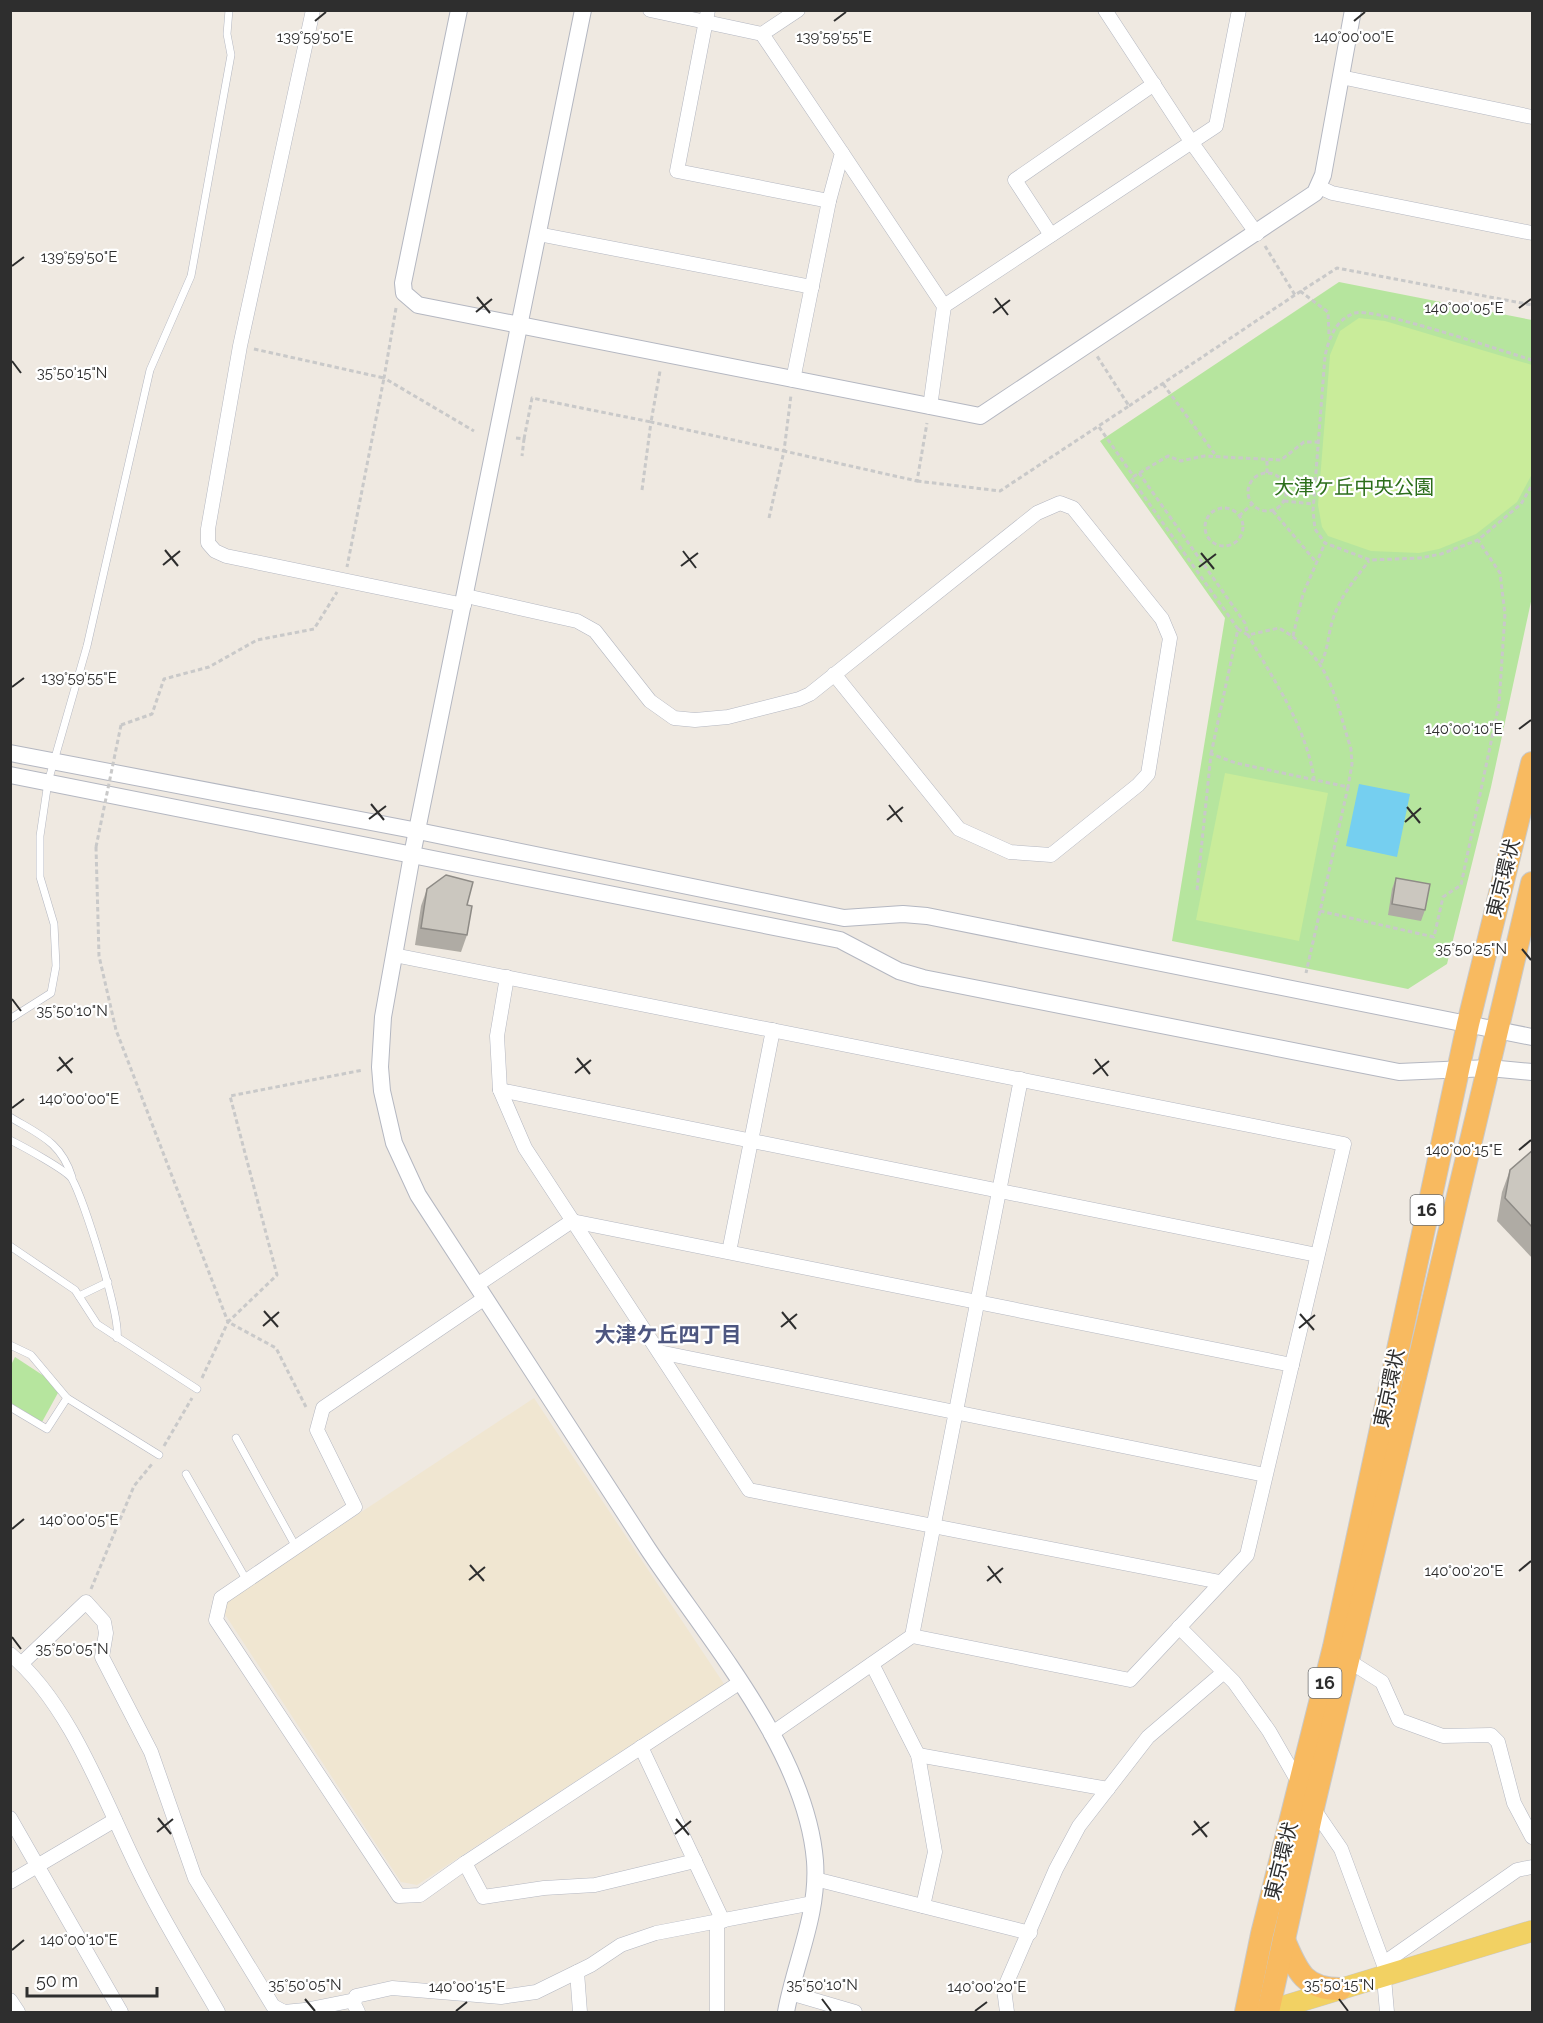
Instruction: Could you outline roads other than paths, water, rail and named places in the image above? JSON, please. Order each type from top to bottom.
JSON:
[{"type":"highway","name":"東京環状","points":[[1262,2012],[1262,1934],[1334,1647],[1468,1024],[1533,763]]},
{"type":"highway","name":"東京環状","points":[[1262,2012],[1284,1940],[1533,883]]},
{"type":"highway","points":[[1284,1940],[1298,1968],[1311,1984],[1324,1989],[1340,1989]]},
{"type":"main road","points":[[1262,2012],[1340,1989],[1385,1972],[1533,1932]]},
{"type":"street","points":[[313,10],[240,346],[208,529],[208,543],[215,551],[226,556],[344,580],[577,621],[595,631],[650,701],[674,718],[695,720],[728,717],[799,699],[834,674],[1037,513],[1060,503],[1073,508],[1162,619],[1170,638],[1148,774],[1051,855],[1010,852],[959,829],[834,674]]},
{"type":"street","points":[[459,10],[403,282],[404,293],[418,305],[980,416],[1309,200],[1319,187],[1353,10]]},
{"type":"street","points":[[583,10],[412,855],[383,1017],[380,1067],[387,1115],[404,1168],[481,1292],[739,1683],[771,1734],[801,1797],[810,1827],[815,1879],[807,1936],[786,2013]]},
{"type":"street","points":[[650,10],[707,16],[762,34],[944,306],[930,407]]},
{"type":"street","points":[[762,34],[798,10]]},
{"type":"street","points":[[1104,10],[1192,143],[1257,234]]},
{"type":"street","points":[[944,306],[1216,126],[1239,10]]},
{"type":"street","points":[[707,16],[677,171],[829,201]]},
{"type":"street","points":[[1341,77],[1533,117]]},
{"type":"street","points":[[1051,235],[1015,180],[1154,84]]},
{"type":"street","points":[[793,380],[829,201],[842,153]]},
{"type":"street","points":[[1319,187],[1332,193],[1533,233]]},
{"type":"street","points":[[538,234],[812,287]]},
{"type":"street","points":[[10,753],[418,831],[844,918],[903,914],[927,916],[1533,1037]]},
{"type":"street","points":[[10,775],[840,940],[899,971],[923,978],[1399,1072],[1490,1068],[1533,1072]]},
{"type":"street","points":[[394,955],[1344,1144],[1247,1555],[1130,1680],[912,1636]]},
{"type":"street","points":[[507,977],[497,1036],[500,1090],[525,1148],[749,1490],[933,1524],[1220,1582]]},
{"type":"street","points":[[729,1252],[773,1030]]},
{"type":"street","points":[[771,1734],[912,1636],[1021,1079]]},
{"type":"street","points":[[500,1090],[1317,1255]]},
{"type":"street","points":[[739,1683],[420,1895],[399,1896],[216,1620],[221,1598],[355,1507],[316,1430],[324,1408],[481,1292],[572,1221],[1292,1365]]},
{"type":"street","points":[[659,1352],[1265,1475]]},
{"type":"street","points":[[22,1663],[87,1602],[104,1622],[106,1633],[102,1657],[151,1752],[195,1878],[273,2006],[284,2013],[356,2006],[356,1996],[392,1988],[501,1997],[536,1992],[577,1972],[621,1946],[656,1933],[813,1904]]},
{"type":"street","points":[[1179,1627],[1224,1672],[1269,1731],[1300,1785]]},
{"type":"street","points":[[10,1654],[22,1663],[47,1694],[67,1726],[146,1886],[218,2013]]},
{"type":"street","points":[[1349,1661],[1382,1682],[1399,1720],[1443,1736],[1491,1735],[1498,1742],[1514,1803],[1533,1837]]},
{"type":"street","points":[[872,1664],[918,1755],[935,1852],[923,1906]]},
{"type":"street","points":[[1007,2013],[1004,1989],[1056,1869],[1079,1826],[1148,1737],[1224,1672]]},
{"type":"street","points":[[641,1747],[695,1861],[720,1922],[717,2013]]},
{"type":"street","points":[[918,1755],[1108,1789]]},
{"type":"street","points":[[1314,1808],[1341,1849],[1385,1972],[1387,2013]]},
{"type":"street","points":[[10,1818],[121,2013]]},
{"type":"street","points":[[10,1882],[115,1820]]},
{"type":"street","points":[[465,1863],[483,1897],[544,1888],[595,1885],[695,1861]]},
{"type":"street","points":[[1385,1972],[1517,1870],[1533,1867]]},
{"type":"street","points":[[815,1879],[1030,1933]]},
{"type":"street","points":[[577,1972],[580,2013]]},
{"type":"street","points":[[790,1993],[855,2013]]},
{"type":"street","points":[[10,2000],[18,2013]]},
{"type":"lane","points":[[10,1018],[51,993],[56,966],[54,924],[40,877],[40,836],[48,782],[87,646],[150,370],[191,276],[231,56],[227,34],[229,10]]},
{"type":"lane","points":[[10,1117],[52,1142],[65,1157],[108,1282],[118,1330],[117,1338]]},
{"type":"lane","points":[[10,1140],[72,1177]]},
{"type":"lane","points":[[10,1246],[56,1276],[79,1296],[87,1313],[97,1324],[197,1389]]},
{"type":"lane","points":[[79,1296],[108,1282]]},
{"type":"lane","points":[[10,1345],[31,1355],[67,1398],[159,1455]]},
{"type":"lane","points":[[10,1407],[47,1429],[67,1398]]},
{"type":"lane","points":[[236,1438],[296,1547]]},
{"type":"lane","points":[[186,1474],[247,1581]]},
{"type":"water","points":[[1359,784],[1410,794],[1397,857],[1346,846]]},
{"type":"district","name":"大津ケ丘四丁目","points":[[668,1335]]},
{"type":"park label","name":"大津ケ丘中央公園","points":[[1354,487]]}]
